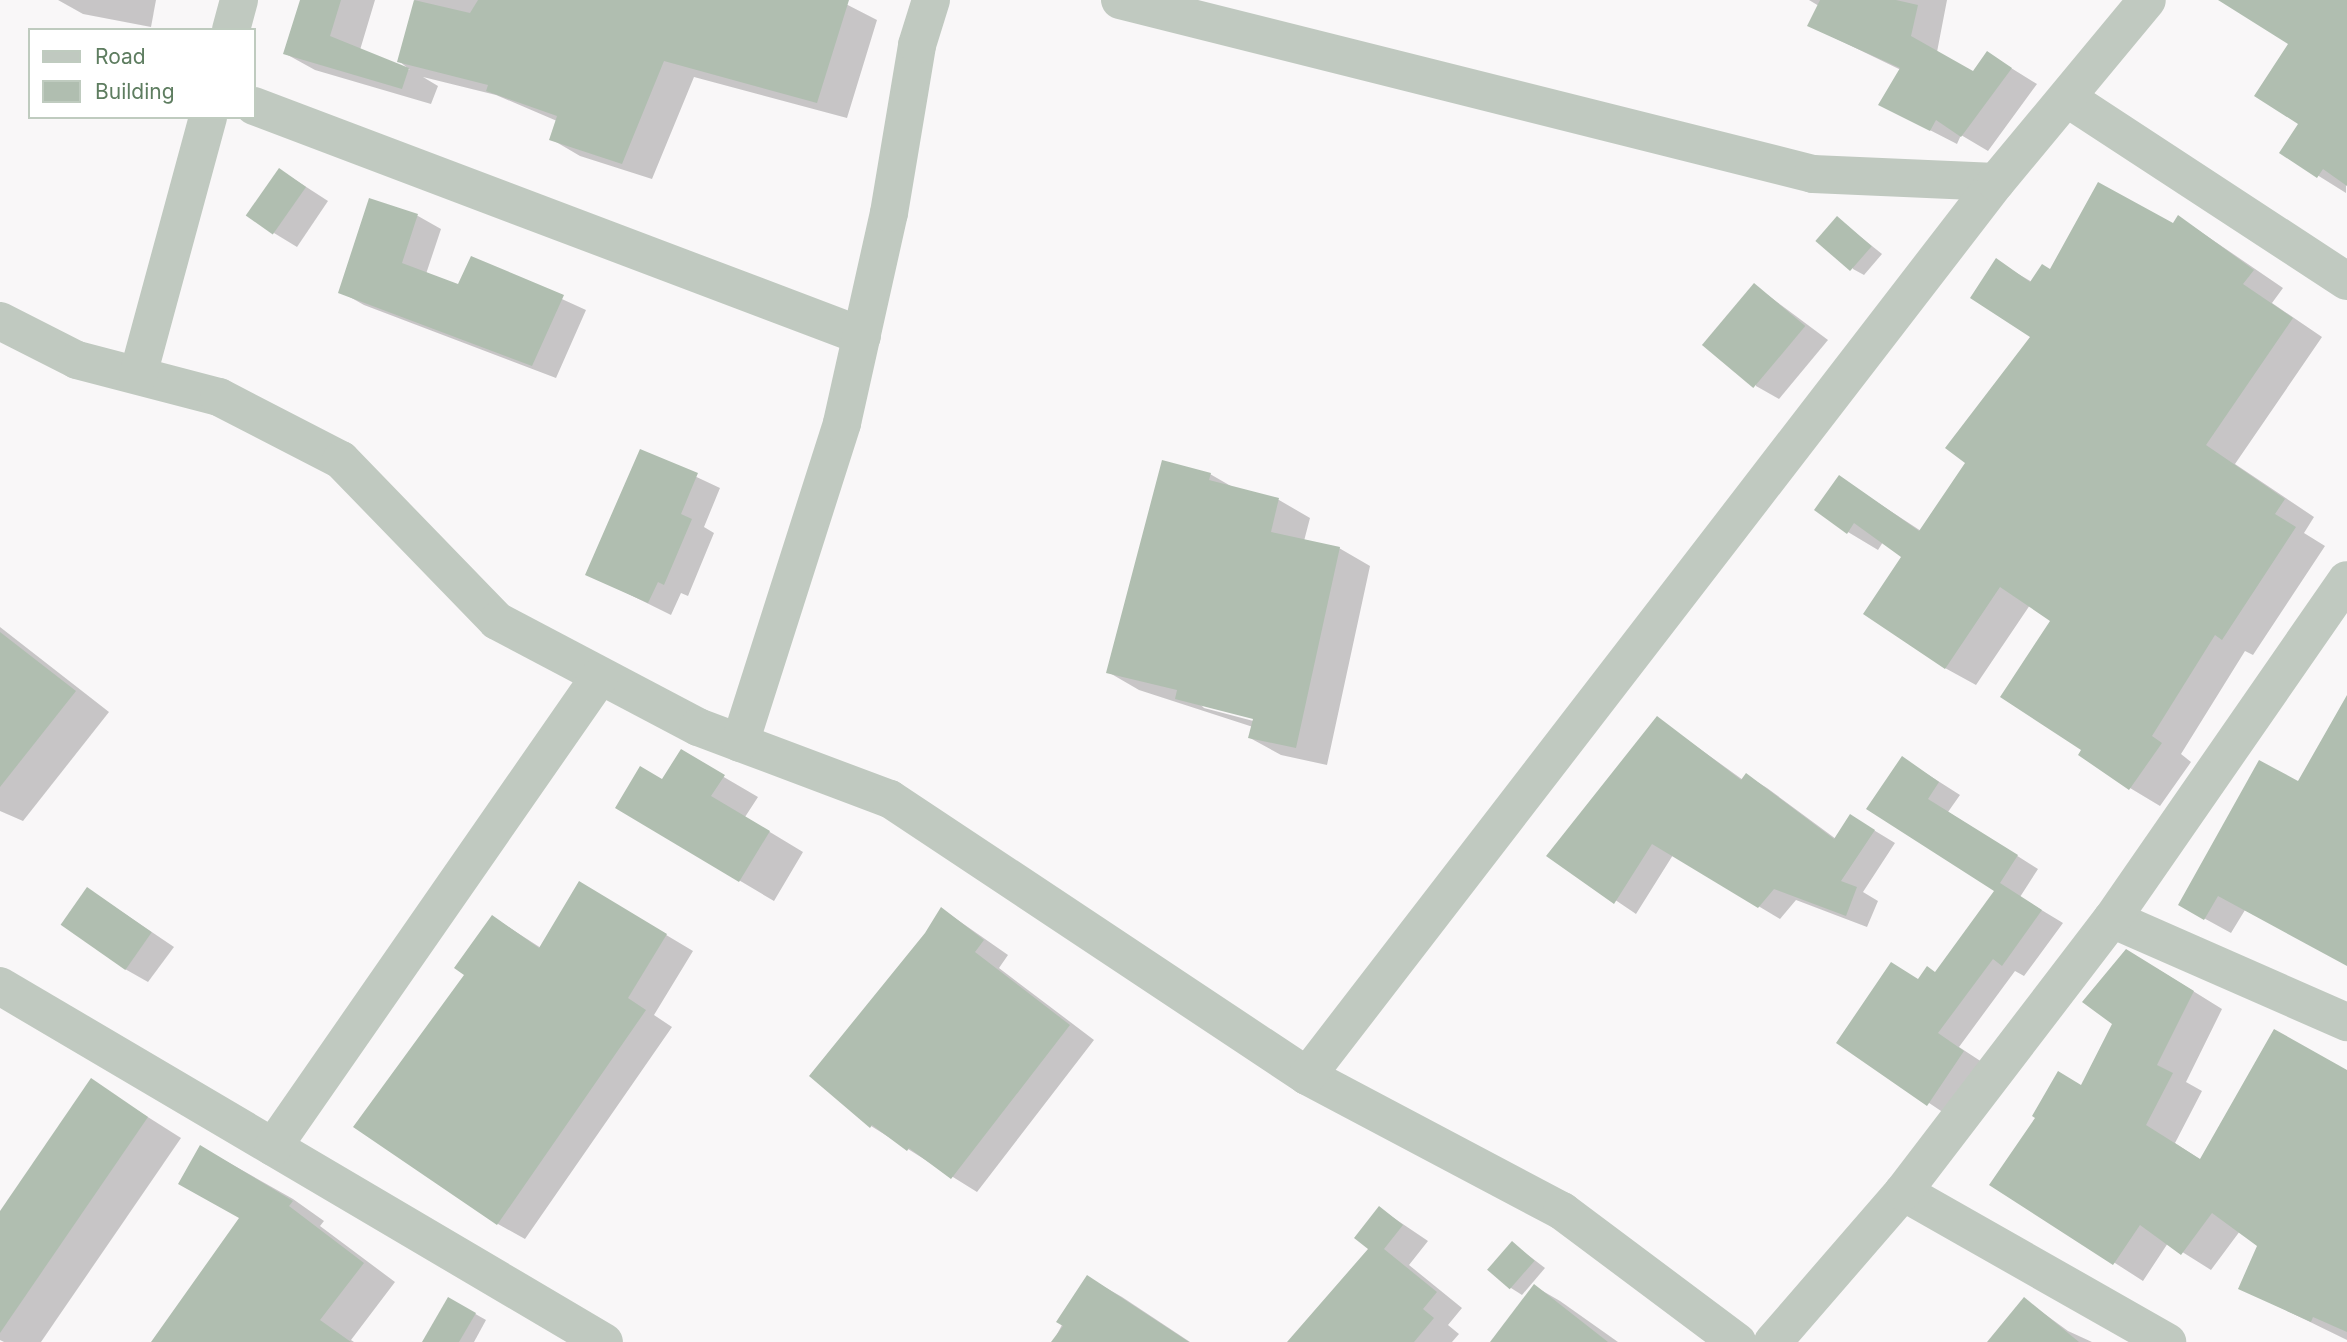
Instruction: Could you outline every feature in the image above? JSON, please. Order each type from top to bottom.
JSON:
[{"type":"street","points":[[232,28],[239,0]]},
{"type":"street","points":[[740,743],[842,423],[889,214],[917,45],[931,0]]},
{"type":"street","points":[[1120,0],[1813,174],[1996,182]]},
{"type":"street","points":[[1307,1076],[1996,182],[2147,0]]},
{"type":"street","points":[[2067,98],[2347,281]]},
{"type":"street","points":[[256,107],[862,336]]},
{"type":"street","points":[[138,375],[207,119]]},
{"type":"street","points":[[0,321],[77,360],[219,397],[341,460],[496,621],[698,727],[890,799],[1307,1076],[1562,1211],[1737,1342]]},
{"type":"street","points":[[1773,1342],[1903,1192],[2112,919],[2347,580]]},
{"type":"street","points":[[273,1147],[600,676]]},
{"type":"street","points":[[2112,919],[2347,1022]]},
{"type":"street","points":[[0,986],[604,1342]]},
{"type":"street","points":[[1903,1192],[2167,1342]]},
{"type":"building","points":[[300,0],[341,0],[330,36],[409,68],[402,89],[283,54]]},
{"type":"building","points":[[414,0],[470,13],[478,0],[849,0],[817,103],[664,61],[622,164],[549,140],[557,116],[486,91],[488,85],[397,62]]},
{"type":"building","points":[[1820,0],[1896,0],[1918,5],[1911,36],[1973,71],[1987,51],[2012,68],[1961,137],[1936,120],[1930,131],[1878,105],[1900,68],[1807,26]]},
{"type":"building","points":[[2218,0],[2347,0],[2347,186],[2323,169],[2317,178],[2279,153],[2298,124],[2254,96],[2288,44]]},
{"type":"building","points":[[279,168],[306,187],[273,234],[246,216]]},
{"type":"building","points":[[2098,182],[2173,223],[2178,215],[2254,270],[2243,284],[2293,318],[2206,445],[2285,499],[2275,514],[2296,527],[2222,640],[2215,635],[2152,736],[2162,743],[2129,790],[2078,755],[2081,750],[2000,697],[2050,621],[2000,587],[1945,669],[1863,614],[1901,557],[1854,523],[1847,534],[1814,510],[1839,475],[1919,531],[1965,463],[1945,448],[2030,337],[1970,298],[1996,258],[2030,282],[2042,264],[2050,269]]},
{"type":"building","points":[[369,198],[418,214],[402,263],[458,284],[471,256],[564,295],[532,366],[338,293]]},
{"type":"building","points":[[1837,216],[1872,246],[1850,271],[1815,241]]},
{"type":"building","points":[[1754,283],[1805,326],[1753,388],[1702,345]]},
{"type":"building","points":[[640,449],[698,473],[681,514],[692,519],[664,585],[658,582],[648,603],[585,575]]},
{"type":"building","points":[[1162,460],[1211,473],[1209,480],[1279,498],[1271,532],[1340,547],[1296,748],[1248,738],[1253,719],[1175,699],[1177,690],[1106,673]]},
{"type":"building","points":[[0,632],[76,691],[0,787]]},
{"type":"building","points":[[2347,695],[2347,966],[2218,896],[2204,920],[2178,905],[2259,760],[2298,781]]},
{"type":"building","points":[[1657,716],[1741,780],[1746,773],[1834,839],[1850,814],[1875,830],[1841,881],[1857,887],[1846,916],[1774,889],[1758,908],[1652,844],[1614,904],[1546,856]]},
{"type":"building","points":[[681,749],[725,775],[711,796],[770,831],[739,882],[615,808],[640,766],[662,779]]},
{"type":"building","points":[[1902,756],[1939,782],[1928,799],[2018,855],[2000,883],[2042,910],[2002,966],[1993,959],[1938,1033],[1964,1051],[1927,1106],[1836,1043],[1891,962],[1918,979],[1927,966],[1935,972],[1994,891],[1866,809]]},
{"type":"building","points":[[579,881],[667,934],[628,998],[646,1010],[497,1225],[353,1127],[464,975],[454,968],[492,915],[539,948]]},
{"type":"building","points":[[87,887],[152,932],[125,970],[61,925]]},
{"type":"building","points":[[941,907],[984,940],[975,952],[1070,1025],[951,1179],[909,1148],[907,1151],[872,1125],[870,1128],[809,1076],[925,933]]},
{"type":"building","points":[[2126,949],[2194,991],[2157,1065],[2173,1073],[2146,1125],[2200,1159],[2274,1029],[2347,1070],[2347,1332],[2313,1317],[2311,1322],[2238,1289],[2257,1246],[2212,1213],[2181,1255],[2140,1225],[2113,1265],[1989,1185],[2035,1118],[2032,1116],[2058,1071],[2081,1085],[2112,1024],[2082,1002]]},
{"type":"building","points":[[91,1078],[148,1117],[0,1333],[0,1211]]},
{"type":"building","points":[[200,1145],[293,1201],[289,1206],[364,1263],[320,1320],[351,1342],[151,1342],[239,1218],[178,1184]]},
{"type":"building","points":[[1379,1206],[1403,1225],[1384,1249],[1437,1292],[1423,1309],[1434,1318],[1414,1342],[1287,1342],[1368,1249],[1354,1238]]},
{"type":"building","points":[[1512,1241],[1535,1261],[1510,1289],[1487,1270]]},
{"type":"building","points":[[1087,1275],[1189,1342],[1051,1342],[1063,1326],[1056,1322]]},
{"type":"building","points":[[1534,1284],[1608,1342],[1490,1342]]},
{"type":"building","points":[[448,1297],[476,1313],[459,1342],[422,1342]]},
{"type":"building","points":[[2024,1297],[2079,1342],[1987,1342]]}]
